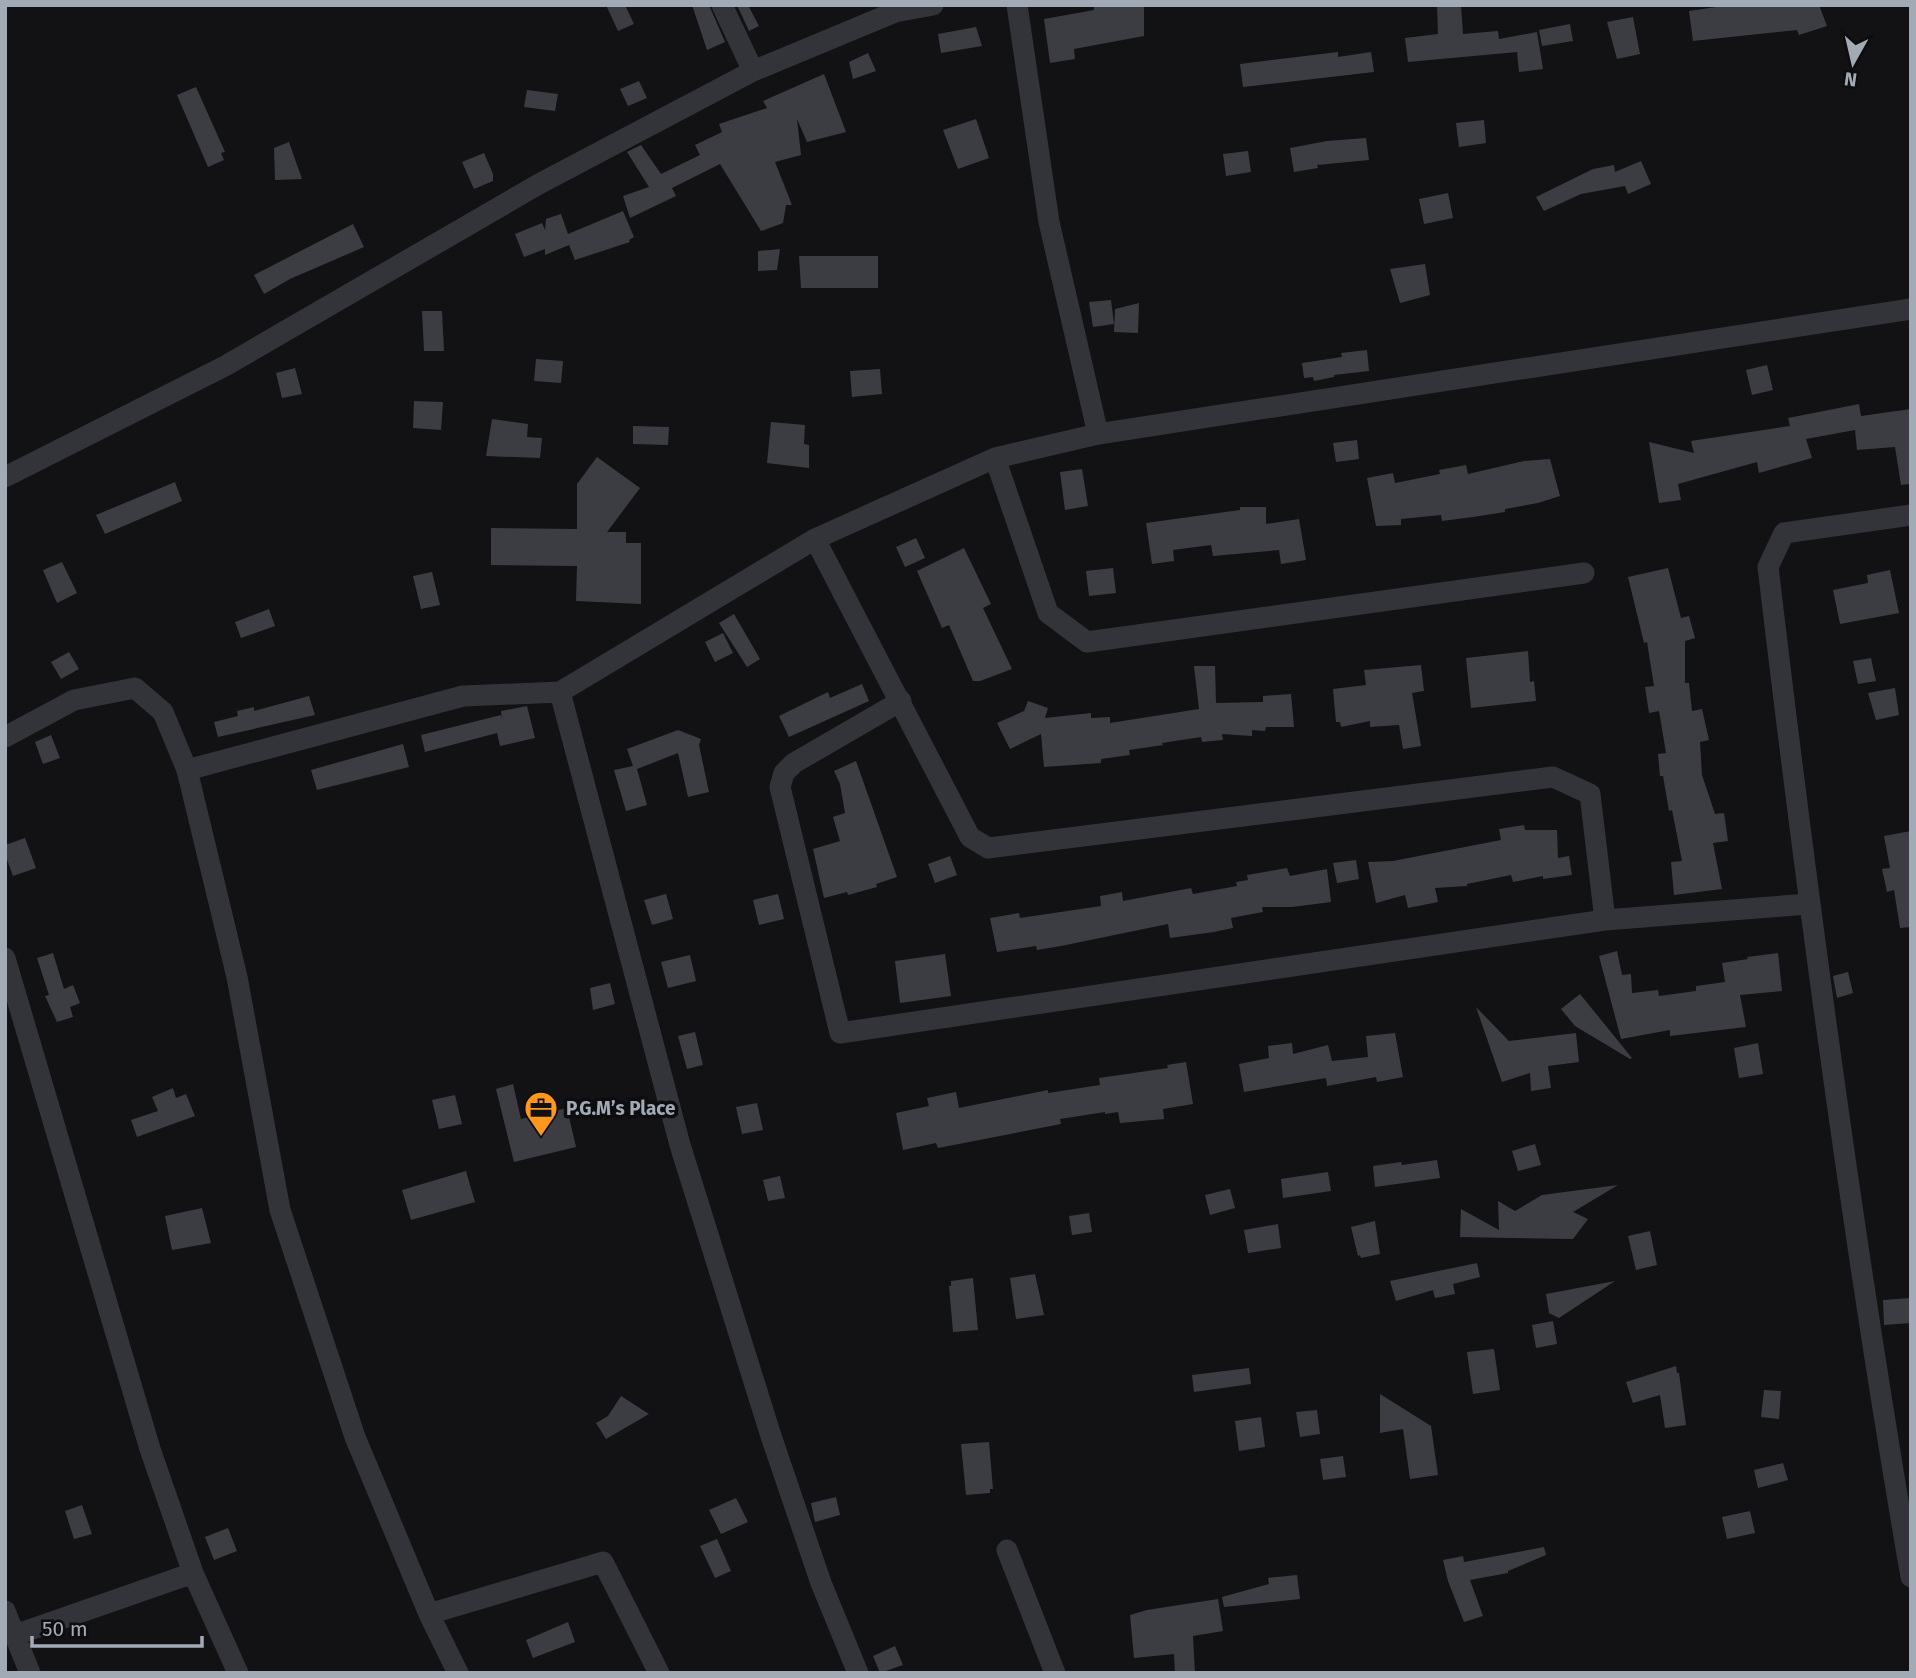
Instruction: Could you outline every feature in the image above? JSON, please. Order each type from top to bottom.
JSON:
[{"type":"street","points":[[722,5],[753,71]]},
{"type":"street","points":[[5,477],[225,366],[539,184],[753,71],[895,12],[933,5]]},
{"type":"street","points":[[1017,5],[1049,222],[1098,434]]},
{"type":"street","points":[[187,770],[463,696],[560,691],[815,539],[995,458],[1098,434],[1911,309]]},
{"type":"street","points":[[995,458],[1048,613],[1087,642],[1584,573]]},
{"type":"street","points":[[1911,516],[1784,533],[1768,568],[1808,904],[1884,1417],[1911,1577]]},
{"type":"street","points":[[815,539],[970,837],[988,848],[1553,776],[1590,794],[1605,919]]},
{"type":"street","points":[[5,737],[74,700],[135,688],[163,712],[187,770],[237,977],[280,1210],[355,1437],[429,1614],[458,1673]]},
{"type":"street","points":[[560,691],[680,1146],[771,1436],[821,1583],[858,1673]]},
{"type":"street","points":[[901,701],[794,763],[784,773],[780,786],[840,1033],[1605,919],[1808,904]]},
{"type":"street","points":[[5,958],[10,1001],[150,1449],[193,1573],[238,1673]]},
{"type":"street","points":[[1007,1550],[1055,1673]]},
{"type":"street","points":[[429,1614],[603,1562],[659,1673]]},
{"type":"street","points":[[15,1635],[193,1573]]},
{"type":"street","points":[[5,1611],[30,1673]]},
{"type":"building","points":[[606,5],[625,5],[634,24],[618,31]]},
{"type":"building","points":[[692,5],[709,5],[725,42],[707,50]]},
{"type":"building","points":[[737,5],[748,5],[759,26],[749,31]]},
{"type":"building","points":[[1094,5],[1144,5],[1144,36],[1074,49],[1075,59],[1050,63],[1044,19],[1094,10]]},
{"type":"building","points":[[1437,5],[1461,5],[1463,34],[1498,31],[1499,39],[1537,32],[1543,69],[1519,72],[1517,52],[1408,62],[1405,38],[1438,34]]},
{"type":"building","points":[[1730,5],[1819,5],[1827,26],[1799,35],[1797,30],[1693,41],[1689,11]]},
{"type":"building","points":[[1633,17],[1640,54],[1617,59],[1607,22]]},
{"type":"building","points":[[1570,24],[1573,41],[1542,46],[1539,30]]},
{"type":"building","points":[[976,27],[982,46],[941,53],[938,34]]},
{"type":"building","points":[[1338,52],[1338,57],[1371,52],[1374,72],[1243,87],[1240,64]]},
{"type":"building","points":[[868,53],[876,71],[853,79],[849,62]]},
{"type":"building","points":[[824,74],[846,132],[807,142],[797,119],[801,155],[775,162],[792,205],[786,205],[783,223],[761,231],[720,164],[672,188],[676,196],[630,218],[623,196],[649,187],[627,152],[641,145],[661,174],[700,155],[695,145],[722,132],[719,124],[767,108],[763,101]]},
{"type":"building","points":[[639,81],[647,98],[628,106],[620,89]]},
{"type":"building","points":[[196,87],[225,152],[221,153],[224,160],[208,167],[177,95]]},
{"type":"building","points":[[527,90],[558,94],[555,111],[524,107]]},
{"type":"building","points":[[976,119],[989,158],[958,169],[943,130]]},
{"type":"building","points":[[1484,120],[1486,143],[1459,147],[1456,123]]},
{"type":"building","points":[[1366,138],[1369,160],[1317,165],[1318,168],[1294,172],[1290,148],[1327,141]]},
{"type":"building","points":[[289,142],[302,179],[275,180],[274,148]]},
{"type":"building","points":[[1248,151],[1251,172],[1226,176],[1223,154]]},
{"type":"building","points":[[484,153],[493,174],[493,181],[474,189],[462,162]]},
{"type":"building","points":[[1641,161],[1651,184],[1628,194],[1625,186],[1581,194],[1544,211],[1536,197],[1593,169],[1614,165],[1615,172]]},
{"type":"building","points":[[1448,193],[1453,218],[1424,224],[1419,199]]},
{"type":"building","points":[[623,211],[634,237],[630,242],[575,260],[569,245],[545,255],[545,249],[524,257],[515,234],[542,223],[545,230],[546,219],[561,214],[568,234]]},
{"type":"building","points":[[353,224],[364,247],[290,279],[264,294],[254,275]]},
{"type":"building","points":[[780,249],[777,270],[758,271],[758,251]]},
{"type":"building","points":[[799,256],[878,256],[878,288],[801,288]]},
{"type":"building","points":[[1425,264],[1430,295],[1400,303],[1390,269]]},
{"type":"building","points":[[1111,300],[1114,324],[1093,327],[1089,302]]},
{"type":"building","points":[[1139,303],[1138,333],[1114,332],[1115,309]]},
{"type":"building","points":[[422,311],[442,311],[444,351],[424,351]]},
{"type":"building","points":[[1367,350],[1369,371],[1334,375],[1314,381],[1313,377],[1304,378],[1302,363],[1342,357],[1341,353]]},
{"type":"building","points":[[536,359],[563,361],[561,383],[534,381]]},
{"type":"building","points":[[1767,365],[1773,390],[1752,395],[1746,370]]},
{"type":"building","points":[[295,368],[302,394],[282,398],[276,373]]},
{"type":"building","points":[[880,369],[882,394],[852,397],[850,371]]},
{"type":"building","points":[[414,401],[443,402],[441,430],[413,428]]},
{"type":"building","points":[[1859,404],[1861,416],[1911,409],[1911,484],[1901,485],[1895,447],[1857,450],[1855,430],[1806,439],[1812,458],[1759,473],[1757,462],[1678,484],[1681,500],[1659,503],[1649,442],[1694,453],[1691,441],[1790,426],[1788,418]]},
{"type":"building","points":[[492,419],[528,424],[527,437],[542,438],[540,458],[486,456]]},
{"type":"building","points":[[771,422],[805,425],[804,444],[809,445],[809,468],[767,463]]},
{"type":"building","points":[[633,426],[669,427],[668,445],[633,444]]},
{"type":"building","points":[[1357,440],[1359,459],[1336,462],[1333,443]]},
{"type":"building","points":[[597,457],[640,488],[607,532],[626,532],[626,543],[641,543],[641,604],[576,601],[577,566],[491,565],[491,528],[577,529],[577,484]]},
{"type":"building","points":[[1550,459],[1560,496],[1505,509],[1505,512],[1442,521],[1441,515],[1401,519],[1401,525],[1376,526],[1367,478],[1393,473],[1395,483],[1440,474],[1439,470],[1466,465],[1468,474],[1524,461]]},
{"type":"building","points":[[1082,469],[1088,506],[1065,510],[1060,472]]},
{"type":"building","points":[[175,482],[182,501],[105,534],[96,515]]},
{"type":"building","points":[[1240,507],[1266,507],[1266,524],[1299,519],[1306,560],[1281,564],[1279,550],[1213,556],[1211,545],[1173,550],[1174,561],[1152,564],[1146,523],[1240,510]]},
{"type":"building","points":[[916,538],[925,558],[905,567],[896,547]]},
{"type":"building","points":[[964,548],[991,604],[983,608],[1012,669],[980,681],[973,681],[949,625],[942,628],[917,571]]},
{"type":"building","points":[[62,562],[77,593],[57,603],[43,570]]},
{"type":"building","points":[[1113,568],[1116,593],[1089,596],[1086,571]]},
{"type":"building","points":[[1668,568],[1681,618],[1689,616],[1695,638],[1685,641],[1685,683],[1689,683],[1692,711],[1702,709],[1709,740],[1700,742],[1702,775],[1715,814],[1724,813],[1728,841],[1713,843],[1722,889],[1674,895],[1671,862],[1682,861],[1672,810],[1669,811],[1663,776],[1660,776],[1658,754],[1666,753],[1659,711],[1649,713],[1645,687],[1654,686],[1647,642],[1644,643],[1628,577]]},
{"type":"building","points":[[1890,570],[1899,613],[1840,624],[1833,590],[1868,583],[1867,575]]},
{"type":"building","points":[[432,572],[440,605],[421,609],[413,576]]},
{"type":"building","points":[[269,609],[275,626],[241,638],[235,622]]},
{"type":"building","points":[[734,614],[760,659],[747,667],[719,623]]},
{"type":"building","points":[[723,633],[733,653],[715,662],[705,642]]},
{"type":"building","points":[[1528,651],[1530,682],[1534,681],[1536,701],[1471,708],[1466,658]]},
{"type":"building","points":[[69,652],[79,669],[61,679],[51,662]]},
{"type":"building","points":[[1871,658],[1876,681],[1858,684],[1853,661]]},
{"type":"building","points":[[1421,665],[1424,691],[1412,693],[1421,746],[1403,749],[1399,725],[1370,727],[1370,721],[1341,727],[1340,722],[1336,722],[1333,689],[1366,685],[1364,670]]},
{"type":"building","points":[[1194,666],[1215,666],[1216,703],[1263,702],[1263,696],[1291,694],[1294,727],[1252,730],[1252,736],[1222,734],[1223,740],[1202,742],[1201,737],[1162,743],[1163,745],[1129,750],[1130,755],[1101,759],[1101,763],[1044,767],[1041,734],[1010,749],[997,723],[1024,711],[1028,701],[1048,708],[1045,718],[1091,713],[1091,718],[1110,717],[1110,723],[1199,709]]},
{"type":"building","points":[[862,684],[869,701],[789,737],[779,716],[828,692],[830,698]]},
{"type":"building","points":[[1895,688],[1899,715],[1876,720],[1868,693]]},
{"type":"building","points":[[309,696],[315,715],[218,737],[214,722],[238,716],[237,711],[254,707],[254,711]]},
{"type":"building","points":[[527,706],[535,738],[500,746],[497,733],[425,752],[421,735],[501,715],[502,720],[501,711]]},
{"type":"building","points":[[678,730],[701,739],[699,745],[709,792],[688,797],[678,753],[637,769],[647,805],[626,811],[614,770],[633,766],[627,749]]},
{"type":"building","points":[[51,735],[60,758],[43,764],[35,742]]},
{"type":"building","points":[[403,744],[409,767],[317,790],[311,770]]},
{"type":"building","points":[[856,761],[897,877],[876,884],[877,887],[824,898],[813,849],[840,841],[833,817],[845,813],[840,784],[834,771]]},
{"type":"building","points":[[1524,825],[1525,830],[1557,830],[1558,858],[1569,856],[1572,875],[1543,879],[1543,876],[1513,882],[1511,875],[1467,886],[1435,888],[1438,902],[1408,908],[1405,895],[1376,903],[1368,862],[1393,861],[1501,840],[1499,829]]},
{"type":"building","points":[[1911,831],[1911,927],[1900,928],[1894,890],[1887,892],[1882,869],[1890,868],[1884,836]]},
{"type":"building","points":[[25,838],[36,868],[13,876],[5,854],[5,845]]},
{"type":"building","points":[[950,856],[957,875],[935,883],[928,864]]},
{"type":"building","points":[[1356,860],[1359,879],[1337,883],[1333,863]]},
{"type":"building","points":[[1287,868],[1290,876],[1327,869],[1331,902],[1292,907],[1262,907],[1263,912],[1231,918],[1233,928],[1214,932],[1170,938],[1168,924],[1037,950],[1036,946],[997,952],[990,918],[1019,913],[1020,918],[1101,906],[1100,896],[1122,892],[1123,901],[1191,888],[1193,894],[1237,886],[1236,882],[1248,880],[1247,875]]},
{"type":"building","points":[[666,894],[673,919],[652,925],[644,900]]},
{"type":"building","points":[[778,894],[784,919],[759,925],[753,900]]},
{"type":"building","points":[[1617,951],[1622,975],[1631,974],[1632,993],[1658,990],[1659,996],[1696,991],[1696,986],[1725,982],[1722,963],[1778,953],[1782,991],[1740,995],[1746,1027],[1670,1036],[1670,1030],[1621,1039],[1599,956]]},
{"type":"building","points":[[53,953],[64,989],[73,985],[80,1003],[70,1007],[73,1017],[57,1022],[45,996],[49,995],[37,958]]},
{"type":"building","points":[[945,954],[951,996],[900,1003],[895,961]]},
{"type":"building","points":[[690,955],[696,981],[668,988],[661,962]]},
{"type":"building","points":[[1848,972],[1853,993],[1837,998],[1833,976]]},
{"type":"building","points":[[610,983],[615,1004],[593,1010],[590,988]]},
{"type":"building","points":[[1580,994],[1632,1058],[1575,1026],[1561,1009]]},
{"type":"building","points":[[1476,1007],[1509,1041],[1576,1033],[1579,1062],[1548,1066],[1551,1088],[1531,1091],[1530,1073],[1502,1082]]},
{"type":"building","points":[[695,1032],[703,1065],[687,1069],[678,1036]]},
{"type":"building","points":[[1395,1033],[1403,1077],[1377,1082],[1376,1077],[1327,1086],[1326,1078],[1244,1092],[1239,1064],[1269,1058],[1268,1046],[1292,1043],[1293,1054],[1328,1045],[1332,1061],[1368,1057],[1366,1036]]},
{"type":"building","points":[[1758,1043],[1763,1074],[1739,1078],[1734,1048]]},
{"type":"building","points":[[1186,1062],[1193,1104],[1163,1109],[1164,1119],[1120,1123],[1118,1112],[1105,1112],[1060,1119],[1061,1124],[938,1148],[936,1143],[903,1150],[896,1113],[929,1106],[927,1098],[956,1092],[959,1108],[1048,1090],[1048,1093],[1100,1085],[1099,1078],[1168,1068],[1167,1065]]},
{"type":"building","points":[[513,1084],[521,1119],[567,1108],[576,1147],[514,1162],[496,1089]]},
{"type":"building","points":[[173,1088],[176,1098],[186,1094],[195,1116],[137,1137],[131,1120],[158,1111],[152,1097]]},
{"type":"building","points":[[455,1095],[462,1124],[439,1129],[432,1100]]},
{"type":"building","points":[[757,1103],[763,1130],[742,1134],[736,1107]]},
{"type":"building","points":[[1535,1144],[1541,1165],[1518,1171],[1512,1151]]},
{"type":"building","points":[[1437,1160],[1440,1178],[1375,1187],[1373,1166]]},
{"type":"building","points":[[466,1171],[475,1202],[411,1220],[402,1190]]},
{"type":"building","points":[[1328,1172],[1331,1191],[1283,1198],[1281,1179]]},
{"type":"building","points":[[780,1176],[785,1198],[768,1201],[763,1180]]},
{"type":"building","points":[[1618,1185],[1573,1212],[1588,1219],[1573,1239],[1460,1237],[1461,1209],[1499,1230],[1498,1201],[1515,1211],[1542,1195]]},
{"type":"building","points":[[1230,1189],[1235,1208],[1210,1215],[1205,1195]]},
{"type":"building","points":[[202,1208],[211,1243],[172,1250],[165,1216]]},
{"type":"building","points":[[1089,1213],[1092,1232],[1072,1235],[1069,1216]]},
{"type":"building","points":[[1375,1221],[1380,1254],[1361,1258],[1358,1256],[1351,1227]]},
{"type":"building","points":[[1278,1224],[1281,1248],[1248,1253],[1244,1230]]},
{"type":"building","points":[[1650,1231],[1657,1265],[1636,1270],[1628,1236]]},
{"type":"building","points":[[1477,1263],[1480,1277],[1453,1284],[1455,1294],[1435,1298],[1433,1290],[1396,1301],[1390,1281]]},
{"type":"building","points":[[1035,1274],[1044,1315],[1016,1319],[1010,1278]]},
{"type":"building","points":[[973,1278],[978,1330],[953,1332],[949,1286],[951,1281]]},
{"type":"building","points":[[1615,1281],[1559,1318],[1549,1313],[1546,1294]]},
{"type":"building","points":[[1911,1298],[1911,1323],[1884,1325],[1883,1300]]},
{"type":"building","points":[[1553,1321],[1557,1344],[1536,1348],[1532,1325]]},
{"type":"building","points":[[1494,1349],[1500,1390],[1473,1394],[1467,1352]]},
{"type":"building","points":[[1676,1366],[1686,1425],[1665,1428],[1660,1395],[1633,1403],[1626,1382]]},
{"type":"building","points":[[1249,1368],[1251,1384],[1194,1392],[1192,1375]]},
{"type":"building","points":[[1764,1390],[1781,1391],[1779,1419],[1761,1417]]},
{"type":"building","points":[[1380,1394],[1431,1426],[1438,1475],[1410,1479],[1403,1429],[1380,1433]]},
{"type":"building","points":[[621,1396],[649,1414],[606,1439],[596,1423],[608,1416]]},
{"type":"building","points":[[1317,1410],[1320,1434],[1300,1437],[1296,1412]]},
{"type":"building","points":[[1261,1417],[1265,1447],[1239,1451],[1235,1421]]},
{"type":"building","points":[[989,1442],[993,1489],[990,1489],[990,1493],[966,1495],[961,1444]]},
{"type":"building","points":[[1343,1456],[1346,1477],[1323,1480],[1320,1459]]},
{"type":"building","points":[[1783,1463],[1788,1480],[1758,1488],[1754,1470]]},
{"type":"building","points":[[836,1497],[840,1515],[815,1522],[811,1503]]},
{"type":"building","points":[[736,1498],[748,1522],[721,1534],[709,1510]]},
{"type":"building","points":[[82,1505],[92,1534],[74,1539],[65,1511]]},
{"type":"building","points":[[1750,1511],[1755,1533],[1727,1539],[1722,1517]]},
{"type":"building","points":[[228,1528],[237,1551],[214,1560],[205,1537]]},
{"type":"building","points":[[717,1539],[731,1571],[715,1578],[700,1546]]},
{"type":"building","points":[[1544,1547],[1546,1555],[1508,1573],[1470,1580],[1483,1616],[1464,1622],[1443,1560],[1463,1556],[1464,1562]]},
{"type":"building","points":[[1297,1575],[1300,1599],[1224,1607],[1222,1597],[1269,1584],[1268,1578]]},
{"type":"building","points":[[1218,1599],[1223,1631],[1193,1636],[1195,1673],[1175,1673],[1174,1654],[1134,1658],[1130,1615]]},
{"type":"building","points":[[568,1622],[575,1642],[533,1658],[526,1640]]},
{"type":"building","points":[[895,1646],[903,1665],[880,1673],[873,1656]]},
{"type":"place","name":"P.G.M’s Place","points":[[541,1138]]}]
